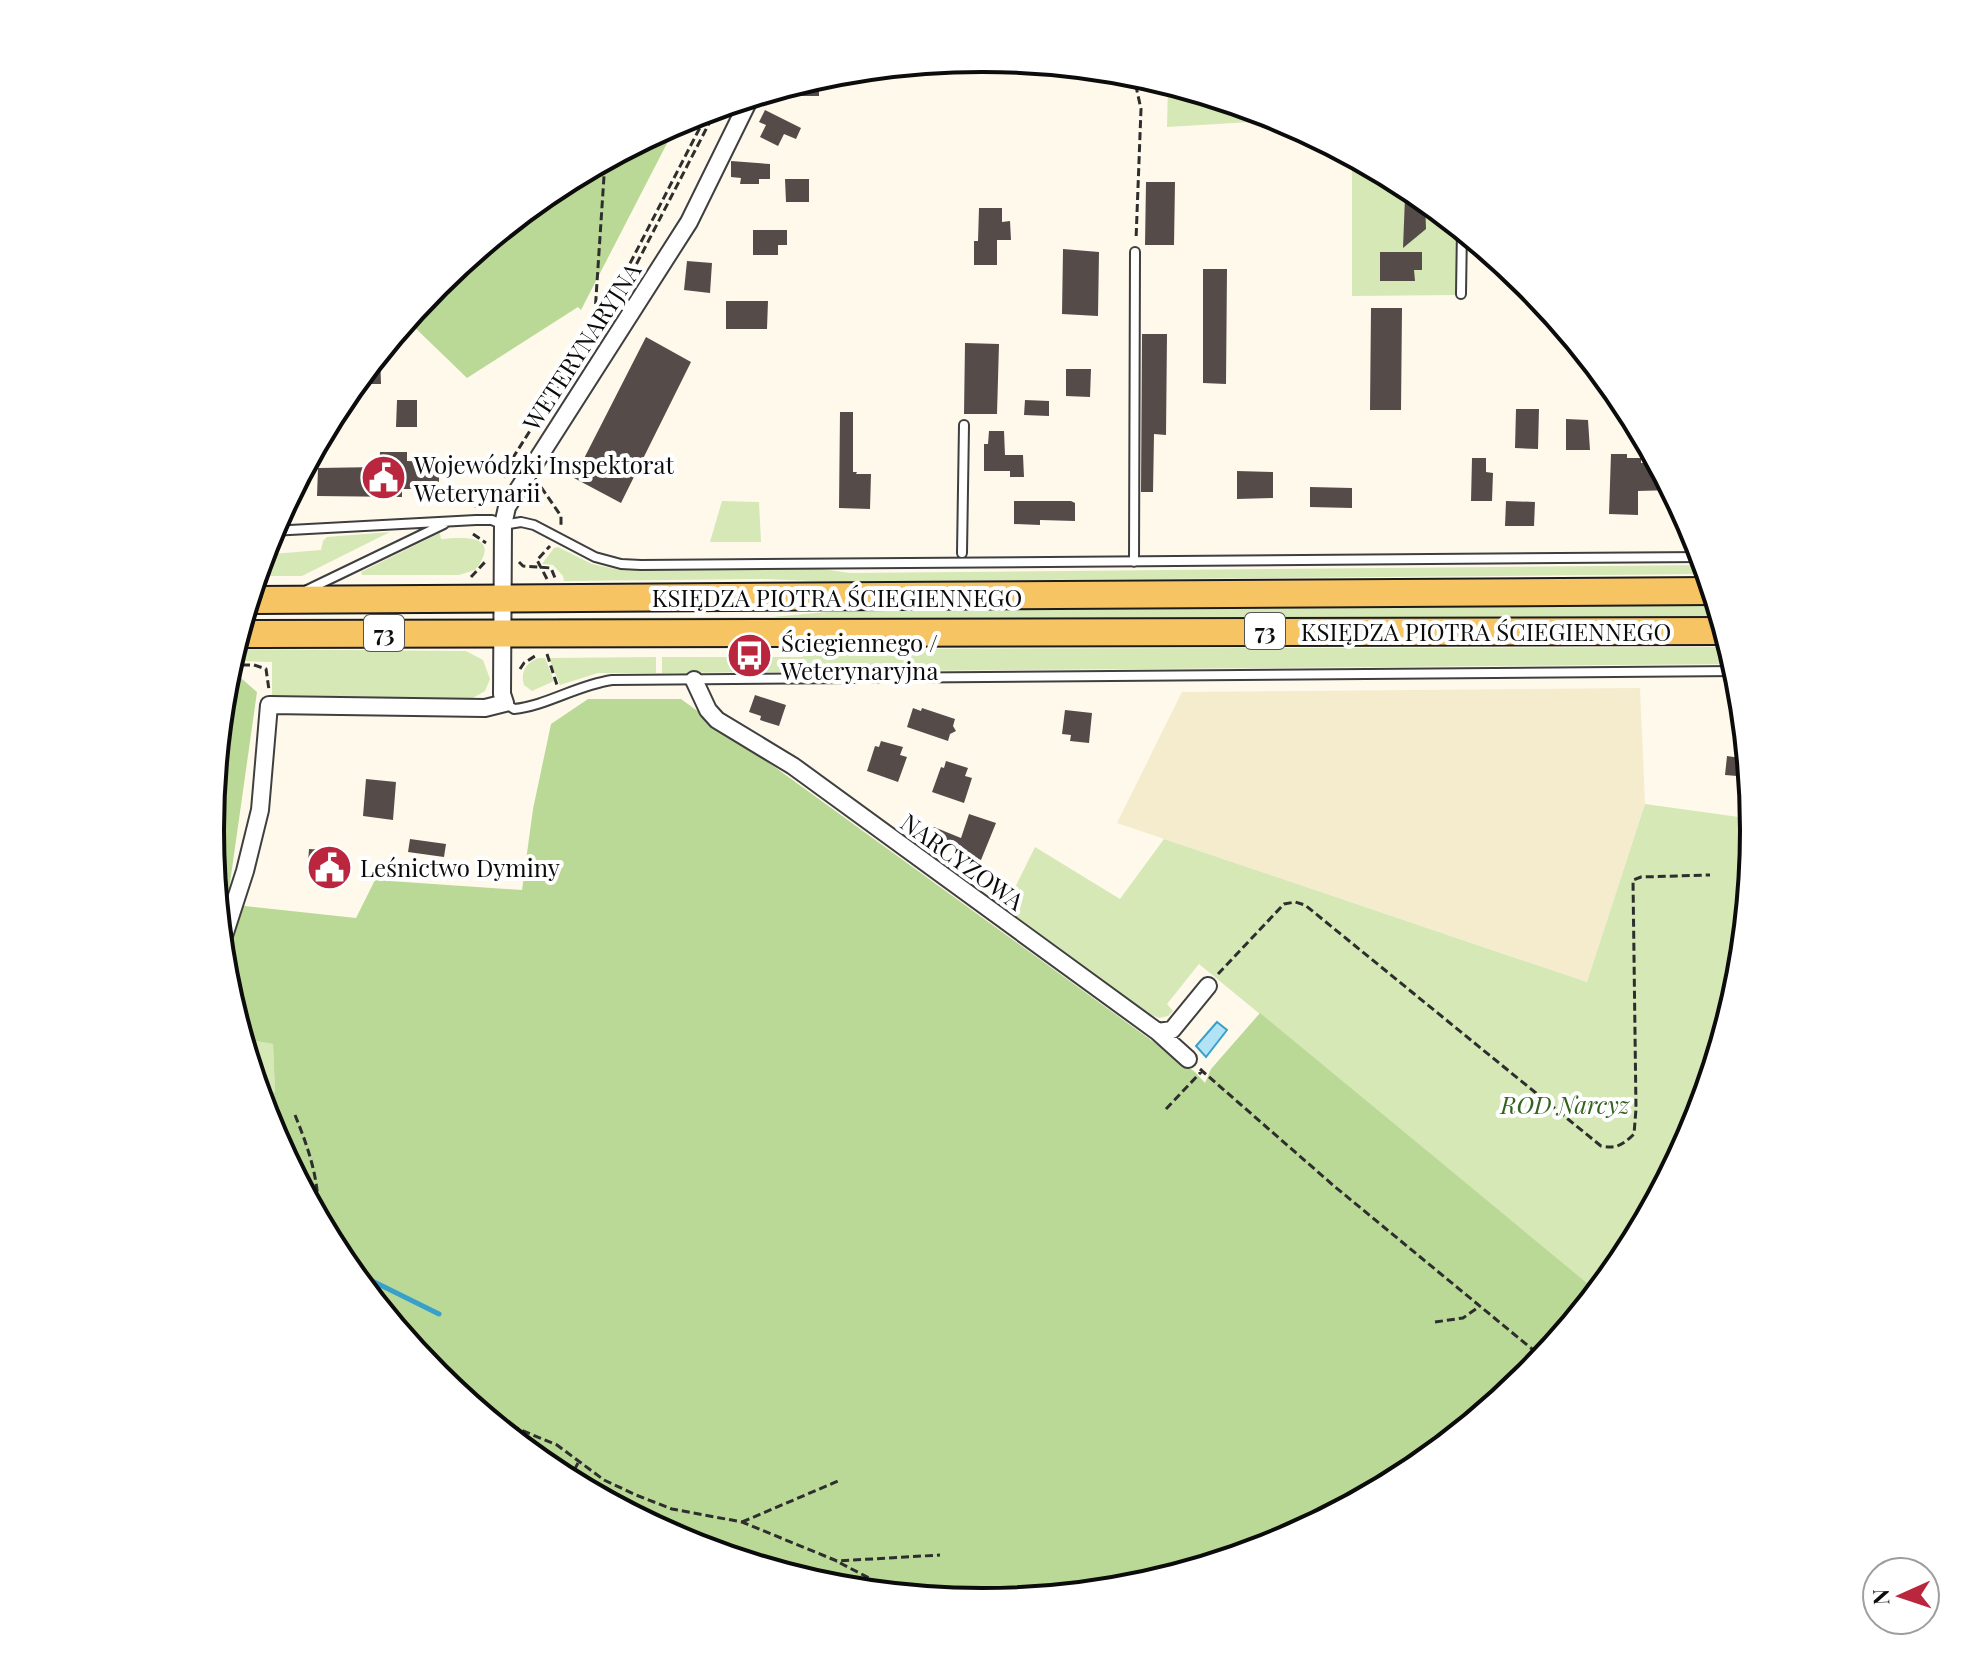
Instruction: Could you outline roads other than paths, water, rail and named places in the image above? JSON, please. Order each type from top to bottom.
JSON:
[{"type":"main road","name":"KSIĘDZA PIOTRA ŚCIEGIENNEGO","points":[[261,600],[1702,591]]},
{"type":"main road","name":"KSIĘDZA PIOTRA ŚCIEGIENNEGO","points":[[250,634],[1714,631]]},
{"type":"street","name":"WETERYNARYJNA","points":[[505,703],[502,694],[502,600],[503,525],[507,507],[689,222],[744,111]]},
{"type":"street","name":"NARCYZOWA","points":[[694,680],[708,710],[717,720],[793,766],[1158,1032],[1188,1059]]},
{"type":"street","points":[[230,918],[260,810],[269,705],[485,708],[505,703]]},
{"type":"street","points":[[1158,1032],[1172,1030],[1212,982]]},
{"type":"lane","points":[[1461,294],[1462,244]]},
{"type":"lane","points":[[1134,562],[1135,252]]},
{"type":"lane","points":[[962,553],[964,425]]},
{"type":"lane","points":[[287,530],[492,520],[503,525],[521,522],[534,525],[595,557],[621,564],[1689,557]]},
{"type":"lane","points":[[287,600],[448,522]]},
{"type":"lane","points":[[505,703],[514,709],[520,708],[588,684],[612,680],[1724,671]]},
{"type":"water","points":[[1217,1022],[1227,1030],[1206,1057],[1196,1046]]},
{"type":"waterway","points":[[375,1282],[439,1314]]},
{"type":"place","name":"Wojewódzki Inspektorat Weterynarii","points":[[383,478]]},
{"type":"place","name":"Ściegiennego / Weterynaryjna","points":[[750,656]]},
{"type":"place","name":"Leśnictwo Dyminy","points":[[329,867]]},
{"type":"park label","name":"ROD Narcyz","points":[[1565,1104]]}]
